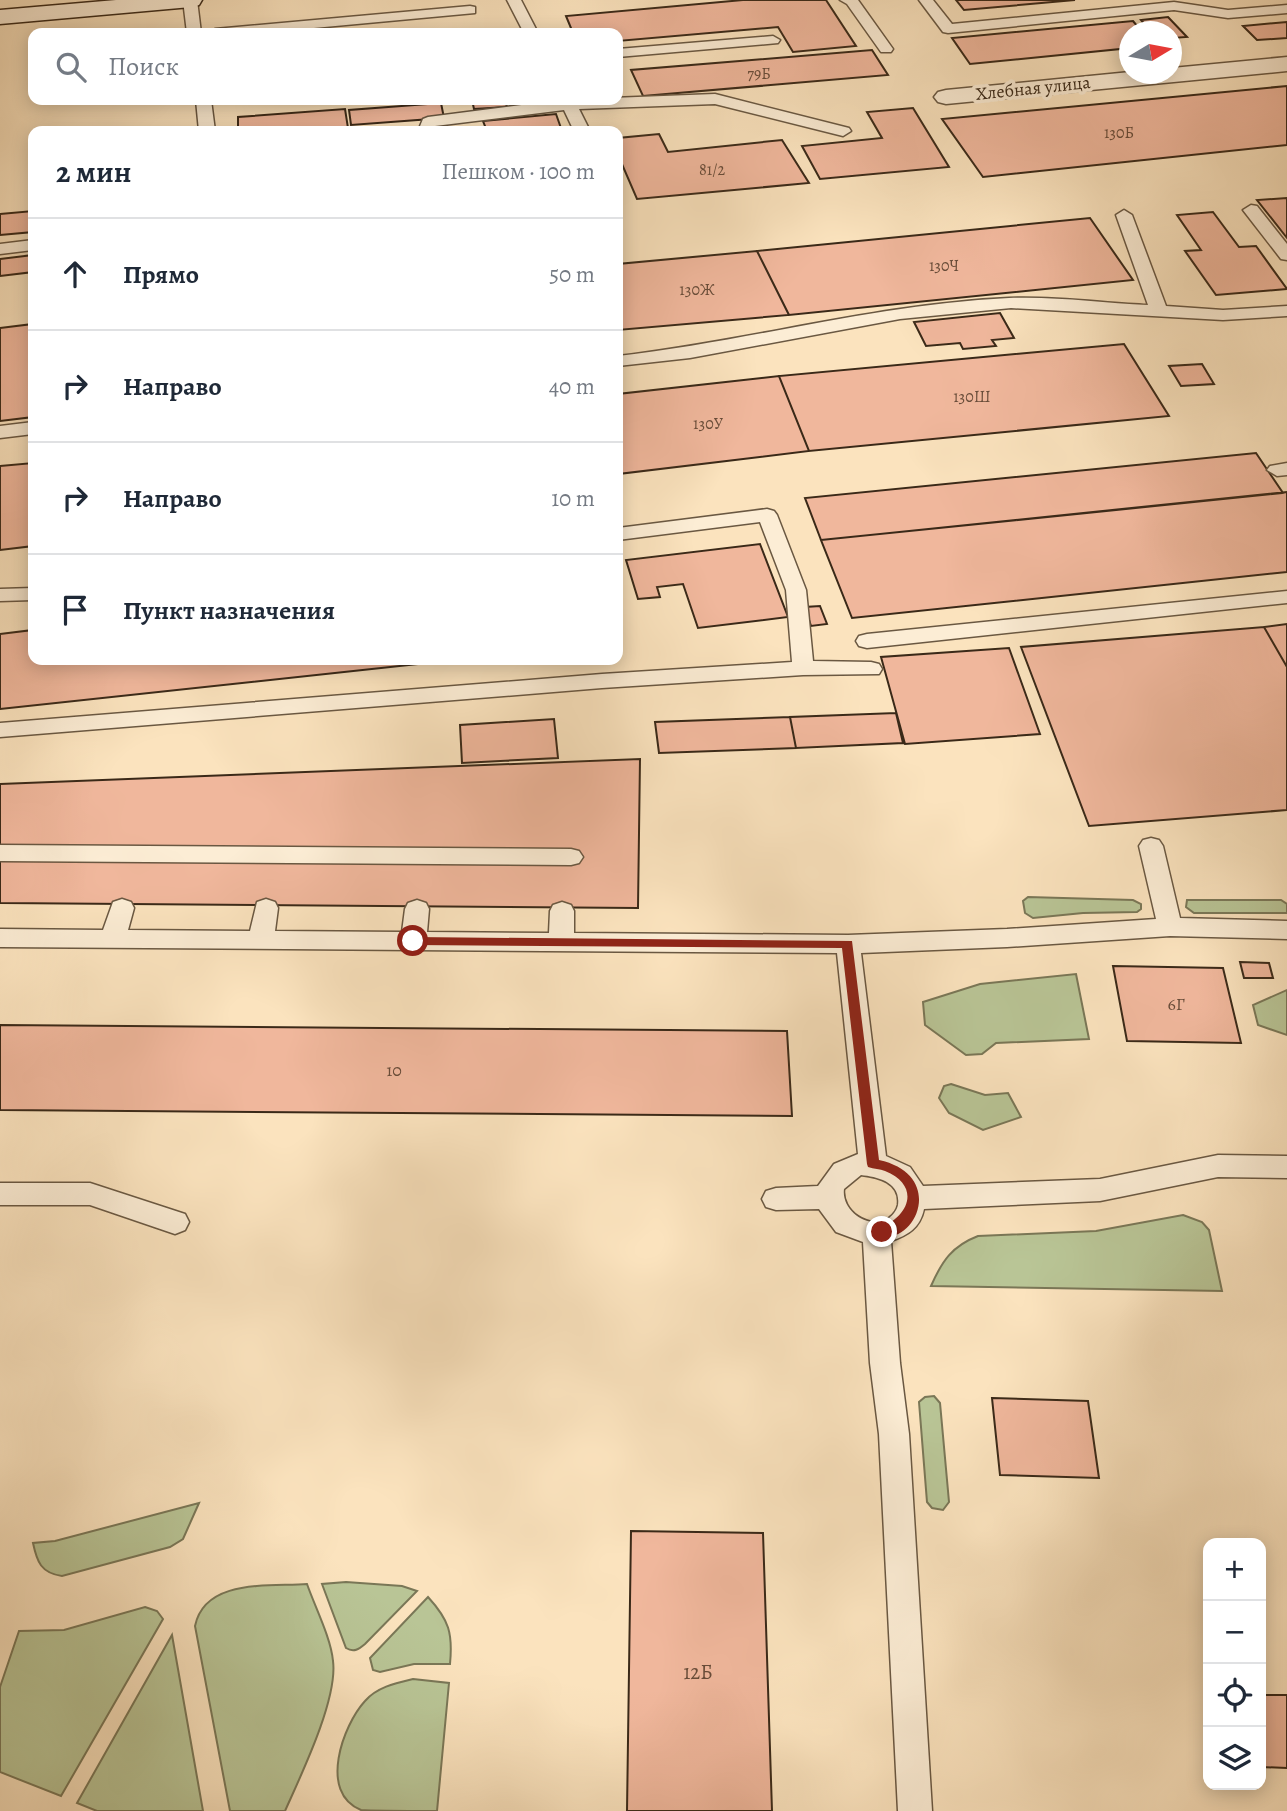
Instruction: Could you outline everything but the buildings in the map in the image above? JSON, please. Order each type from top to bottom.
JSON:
[{"type":"street","points":[[0,17],[190,0]]},
{"type":"street","name":"Хлебная улица","points":[[946,97],[1287,64]]},
{"type":"lane","points":[[190,0],[193,28]]},
{"type":"lane","points":[[514,0],[528,28]]},
{"type":"lane","points":[[848,0],[886,49]]},
{"type":"lane","points":[[926,0],[948,29],[1174,6],[1228,14],[1287,9]]},
{"type":"lane","points":[[270,28],[470,10]]},
{"type":"lane","points":[[623,53],[773,40]]},
{"type":"lane","points":[[623,101],[715,99],[843,131]]},
{"type":"lane","points":[[204,105],[206,126]]},
{"type":"lane","points":[[427,126],[428,122],[548,105]]},
{"type":"lane","points":[[570,105],[580,126]]},
{"type":"lane","points":[[1251,210],[1287,255]]},
{"type":"lane","points":[[1124,215],[1160,313]]},
{"type":"lane","points":[[0,249],[28,246]]},
{"type":"lane","points":[[623,360],[690,353],[900,314],[1010,303],[1223,315],[1287,311]]},
{"type":"lane","points":[[0,432],[28,429]]},
{"type":"lane","points":[[623,533],[767,515],[796,590],[803,668]]},
{"type":"lane","points":[[0,594],[28,594]]},
{"type":"lane","points":[[867,641],[1287,597]]},
{"type":"lane","points":[[0,730],[600,670],[871,669]]},
{"type":"lane","points":[[1151,846],[1170,927]]},
{"type":"lane","points":[[0,853],[571,857]]},
{"type":"lane","points":[[113,939],[122,908]]},
{"type":"lane","points":[[261,940],[267,908]]},
{"type":"lane","points":[[413,941],[417,909]]},
{"type":"lane","points":[[561,943],[562,911]]},
{"type":"lane","points":[[0,938],[848,944],[1007,938],[1170,927],[1287,930]]},
{"type":"lane","points":[[848,944],[873,1164]]},
{"type":"lane","points":[[860,1164],[873,1164],[888,1167],[901,1175],[910,1185],[914,1198],[913,1210],[905,1220],[895,1228],[876,1232],[852,1228],[840,1220],[828,1197],[836,1175],[860,1164]]},
{"type":"lane","points":[[914,1198],[1100,1191],[1218,1166],[1287,1167]]},
{"type":"lane","points":[[0,1194],[90,1194],[175,1222]]},
{"type":"lane","points":[[776,1199],[828,1197]]},
{"type":"lane","points":[[876,1232],[885,1363],[894,1434],[915,1811]]},
{"type":"green space","points":[[1028,897],[1133,900],[1141,904],[1141,909],[1137,912],[1083,913],[1033,918],[1025,913],[1023,901]]},
{"type":"green space","points":[[1187,900],[1281,900],[1287,904],[1287,913],[1194,913],[1186,907]]},
{"type":"green space","points":[[1076,974],[1089,1039],[996,1043],[982,1054],[966,1055],[925,1025],[923,1002],[980,984]]},
{"type":"green space","points":[[1287,990],[1287,1035],[1258,1025],[1253,1005]]},
{"type":"green space","points":[[951,1084],[985,1095],[1008,1093],[1021,1117],[983,1130],[949,1113],[939,1098],[944,1086]]},
{"type":"green space","points":[[1183,1215],[1202,1222],[1209,1230],[1222,1291],[931,1286],[949,1255],[978,1236],[1096,1231]]},
{"type":"green space","points":[[934,1396],[940,1403],[949,1502],[943,1510],[932,1508],[927,1502],[919,1402],[925,1397]]},
{"type":"green space","points":[[199,1503],[183,1539],[170,1547],[62,1576],[41,1566],[36,1556],[33,1543],[55,1541]]},
{"type":"green space","points":[[346,1582],[402,1586],[417,1591],[365,1644],[351,1650],[346,1648],[322,1584]]},
{"type":"green space","points":[[307,1584],[332,1652],[333,1677],[324,1716],[285,1811],[230,1811],[195,1626],[201,1611],[225,1592],[258,1586]]},
{"type":"green space","points":[[428,1597],[441,1613],[448,1628],[451,1644],[450,1664],[414,1664],[380,1672],[373,1670],[370,1658]]},
{"type":"green space","points":[[145,1607],[157,1611],[163,1619],[61,1796],[0,1772],[0,1687],[19,1631],[64,1630]]},
{"type":"green space","points":[[172,1635],[203,1811],[97,1811],[77,1803]]},
{"type":"green space","points":[[413,1679],[449,1683],[437,1811],[361,1810],[348,1801],[340,1789],[339,1758],[349,1726],[365,1701],[375,1692]]},
{"type":"route","points":[[413,941],[848,944],[873,1164],[888,1167],[901,1175],[910,1185],[914,1198],[913,1210],[905,1220],[895,1228],[882,1232]]}]
